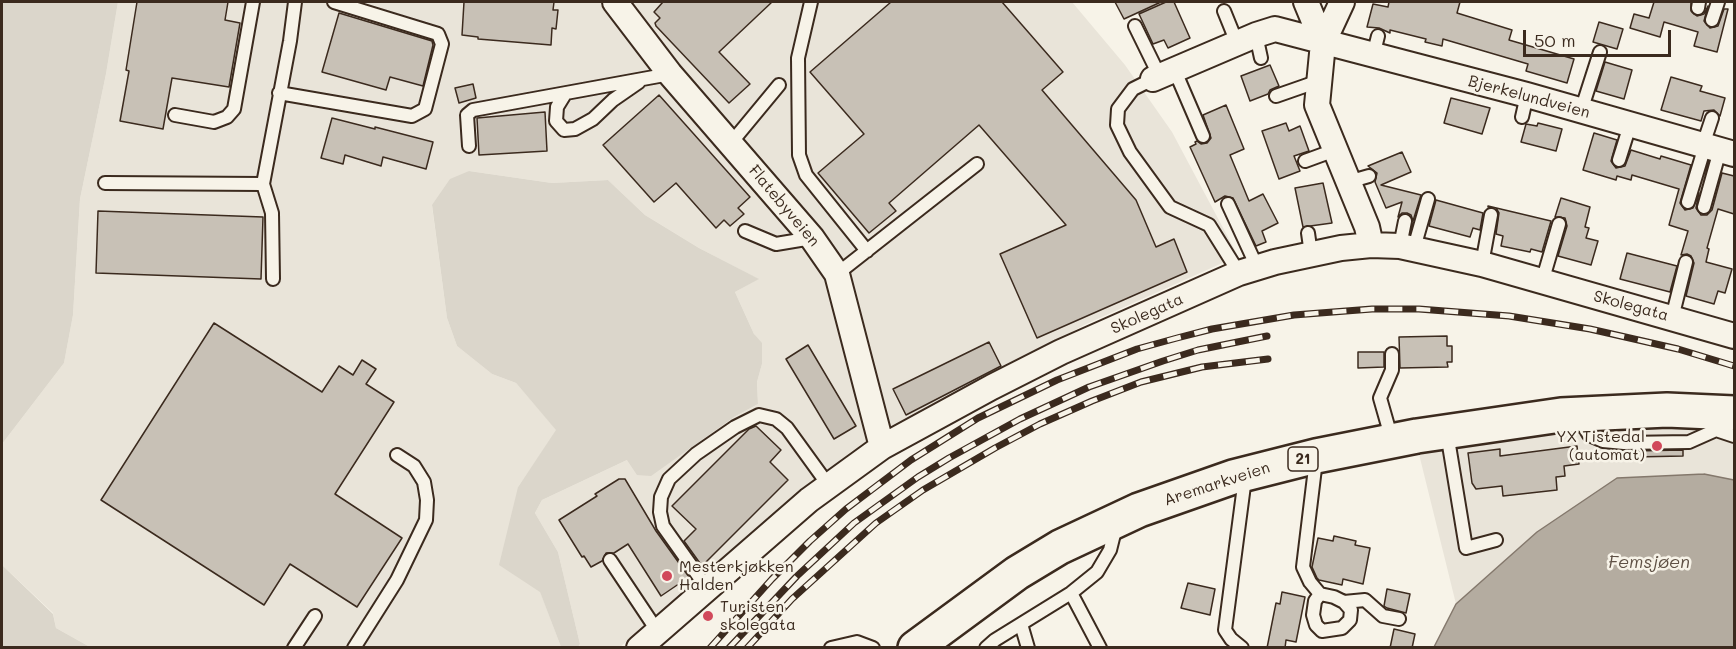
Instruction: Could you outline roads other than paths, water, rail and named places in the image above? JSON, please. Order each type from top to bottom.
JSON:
[{"type":"main road","name":"Aremarkveien","points":[[915,648],[1017,573],[1060,547],[1118,519],[1186,492],[1246,473],[1393,441],[1576,414],[1667,410],[1728,423]]},
{"type":"street","points":[[1306,2],[1323,43]]},
{"type":"street","points":[[1342,2],[1323,43],[1317,105],[1335,150],[1358,179],[1371,245]]},
{"type":"street","name":"Flatebyveien","points":[[623,5],[669,74],[812,238],[837,274],[882,447]]},
{"type":"street","name":"Bjerkelundveien","points":[[1163,76],[1246,39],[1275,29],[1323,43],[1375,46],[1530,100],[1581,111],[1716,149]]},
{"type":"street","name":"Skolegata","points":[[639,648],[809,500],[882,447],[1061,352],[1309,243],[1407,247],[1482,264],[1734,336]]},
{"type":"lane","points":[[175,115],[214,122],[227,117],[234,109],[253,2]]},
{"type":"lane","points":[[273,279],[272,213],[263,184],[290,41],[295,2]]},
{"type":"lane","points":[[279,93],[412,116],[425,109],[442,44],[438,34],[334,2]]},
{"type":"lane","points":[[811,2],[798,58],[799,154],[807,175],[867,251]]},
{"type":"lane","points":[[1712,20],[1718,2]]},
{"type":"lane","points":[[1224,11],[1261,58]]},
{"type":"lane","points":[[1135,26],[1163,76],[1203,136]]},
{"type":"lane","points":[[1581,111],[1600,52]]},
{"type":"lane","points":[[469,146],[467,116],[473,110],[669,74]]},
{"type":"lane","points":[[1163,76],[1133,89],[1118,109],[1118,125],[1130,152],[1170,207],[1209,225],[1248,270]]},
{"type":"lane","points":[[565,94],[557,107],[556,121],[564,130],[575,129],[593,119],[613,100],[643,79]]},
{"type":"lane","points":[[1276,96],[1319,81]]},
{"type":"lane","points":[[731,143],[779,85]]},
{"type":"lane","points":[[1704,207],[1716,149],[1712,118]]},
{"type":"lane","points":[[1619,160],[1630,125]]},
{"type":"lane","points":[[1688,202],[1716,149]]},
{"type":"lane","points":[[1305,161],[1335,150]]},
{"type":"lane","points":[[837,274],[977,164]]},
{"type":"lane","points":[[105,183],[263,184]]},
{"type":"lane","points":[[1407,247],[1428,199]]},
{"type":"lane","points":[[1228,204],[1248,270]]},
{"type":"lane","points":[[1482,264],[1491,216]]},
{"type":"lane","points":[[1405,221],[1407,247]]},
{"type":"lane","points":[[1542,282],[1559,224]]},
{"type":"lane","points":[[745,231],[777,244],[812,238]]},
{"type":"lane","points":[[1672,318],[1686,262]]},
{"type":"lane","points":[[1392,354],[1392,370],[1380,398],[1393,441]]},
{"type":"lane","points":[[707,588],[663,526],[660,512],[661,497],[669,479],[696,454],[735,427],[759,415],[776,419],[788,428],[830,486]]},
{"type":"lane","points":[[1447,432],[1466,548],[1496,540]]},
{"type":"lane","points":[[354,648],[397,580],[426,520],[427,500],[424,482],[414,466],[397,455]]},
{"type":"lane","points":[[1317,456],[1303,567],[1310,582],[1320,594],[1344,602],[1351,610],[1350,620],[1342,628],[1322,631],[1316,626],[1313,615],[1315,601],[1320,594]]},
{"type":"lane","points":[[1242,648],[1231,639],[1225,630],[1246,473]]},
{"type":"lane","points":[[986,648],[1071,593],[1097,572],[1110,550],[1118,519]]},
{"type":"lane","points":[[610,560],[658,632]]},
{"type":"lane","points":[[1071,593],[1100,648]]},
{"type":"lane","points":[[1344,602],[1365,600],[1383,616],[1399,619]]},
{"type":"lane","points":[[294,648],[315,616]]},
{"type":"lane","points":[[1021,624],[1028,648]]},
{"type":"lane","points":[[831,648],[857,642],[873,648]]},
{"type":"water","name":"Femsjøen","points":[[1704,474],[1734,480],[1734,647],[1434,647],[1456,604],[1537,532],[1617,478]]},
{"type":"railway","points":[[710,648],[772,579],[810,541],[846,509],[911,460],[978,418],[1057,380],[1137,349],[1212,329],[1294,315],[1372,309],[1419,309],[1509,316],[1590,329],[1678,349],[1734,366]]},
{"type":"railway","points":[[729,648],[797,576],[854,523],[918,477],[949,458],[1020,419],[1089,387],[1198,350],[1267,336]]},
{"type":"railway","points":[[747,648],[792,599],[876,523],[923,490],[995,448],[1040,424],[1141,382],[1202,367],[1268,359]]},
{"type":"place","name":"YX Tistedal (automat)","points":[[1657,446]]},
{"type":"place","name":"Mesterkjøkken Halden","points":[[667,576]]},
{"type":"place","name":"Turisten skolegata","points":[[708,616]]}]
